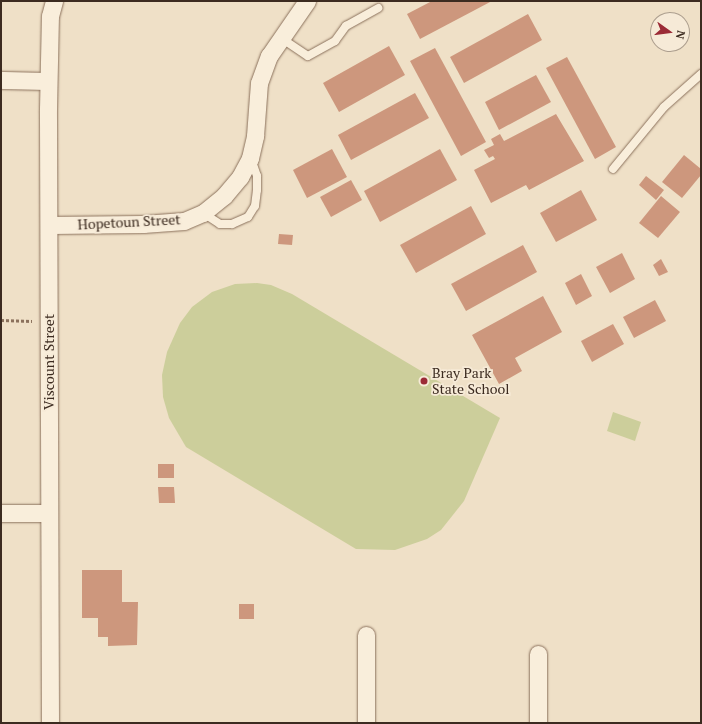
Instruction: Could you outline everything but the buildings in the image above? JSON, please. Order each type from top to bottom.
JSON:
[{"type":"street","name":"Viscount Street","points":[[50,723],[50,225],[48,81],[50,16],[54,1]]},
{"type":"street","name":"Hopetoun Street","points":[[50,225],[164,224],[184,221],[203,213],[224,196],[240,177],[250,158],[255,136],[259,83],[269,56],[307,1]]},
{"type":"street","points":[[1,80],[48,81]]},
{"type":"street","points":[[1,513],[49,513]]},
{"type":"street","points":[[366,635],[366,723]]},
{"type":"street","points":[[538,654],[538,723]]},
{"type":"lane","points":[[281,38],[308,56],[335,41],[346,26],[378,8]]},
{"type":"lane","points":[[613,169],[664,107],[701,74]]},
{"type":"lane","points":[[203,213],[220,224],[232,224],[248,217],[255,206],[257,190],[257,176],[250,158]]},
{"type":"path","points":[[1,320],[32,322],[32,315]]},
{"type":"green space","points":[[257,283],[271,285],[292,294],[500,418],[464,501],[441,530],[427,539],[395,550],[356,549],[186,447],[169,418],[163,397],[162,375],[167,352],[180,323],[192,307],[212,292],[235,284]]},
{"type":"green space","points":[[613,412],[641,422],[635,441],[607,431]]},
{"type":"place","name":"Bray Park State School","points":[[424,381]]}]
